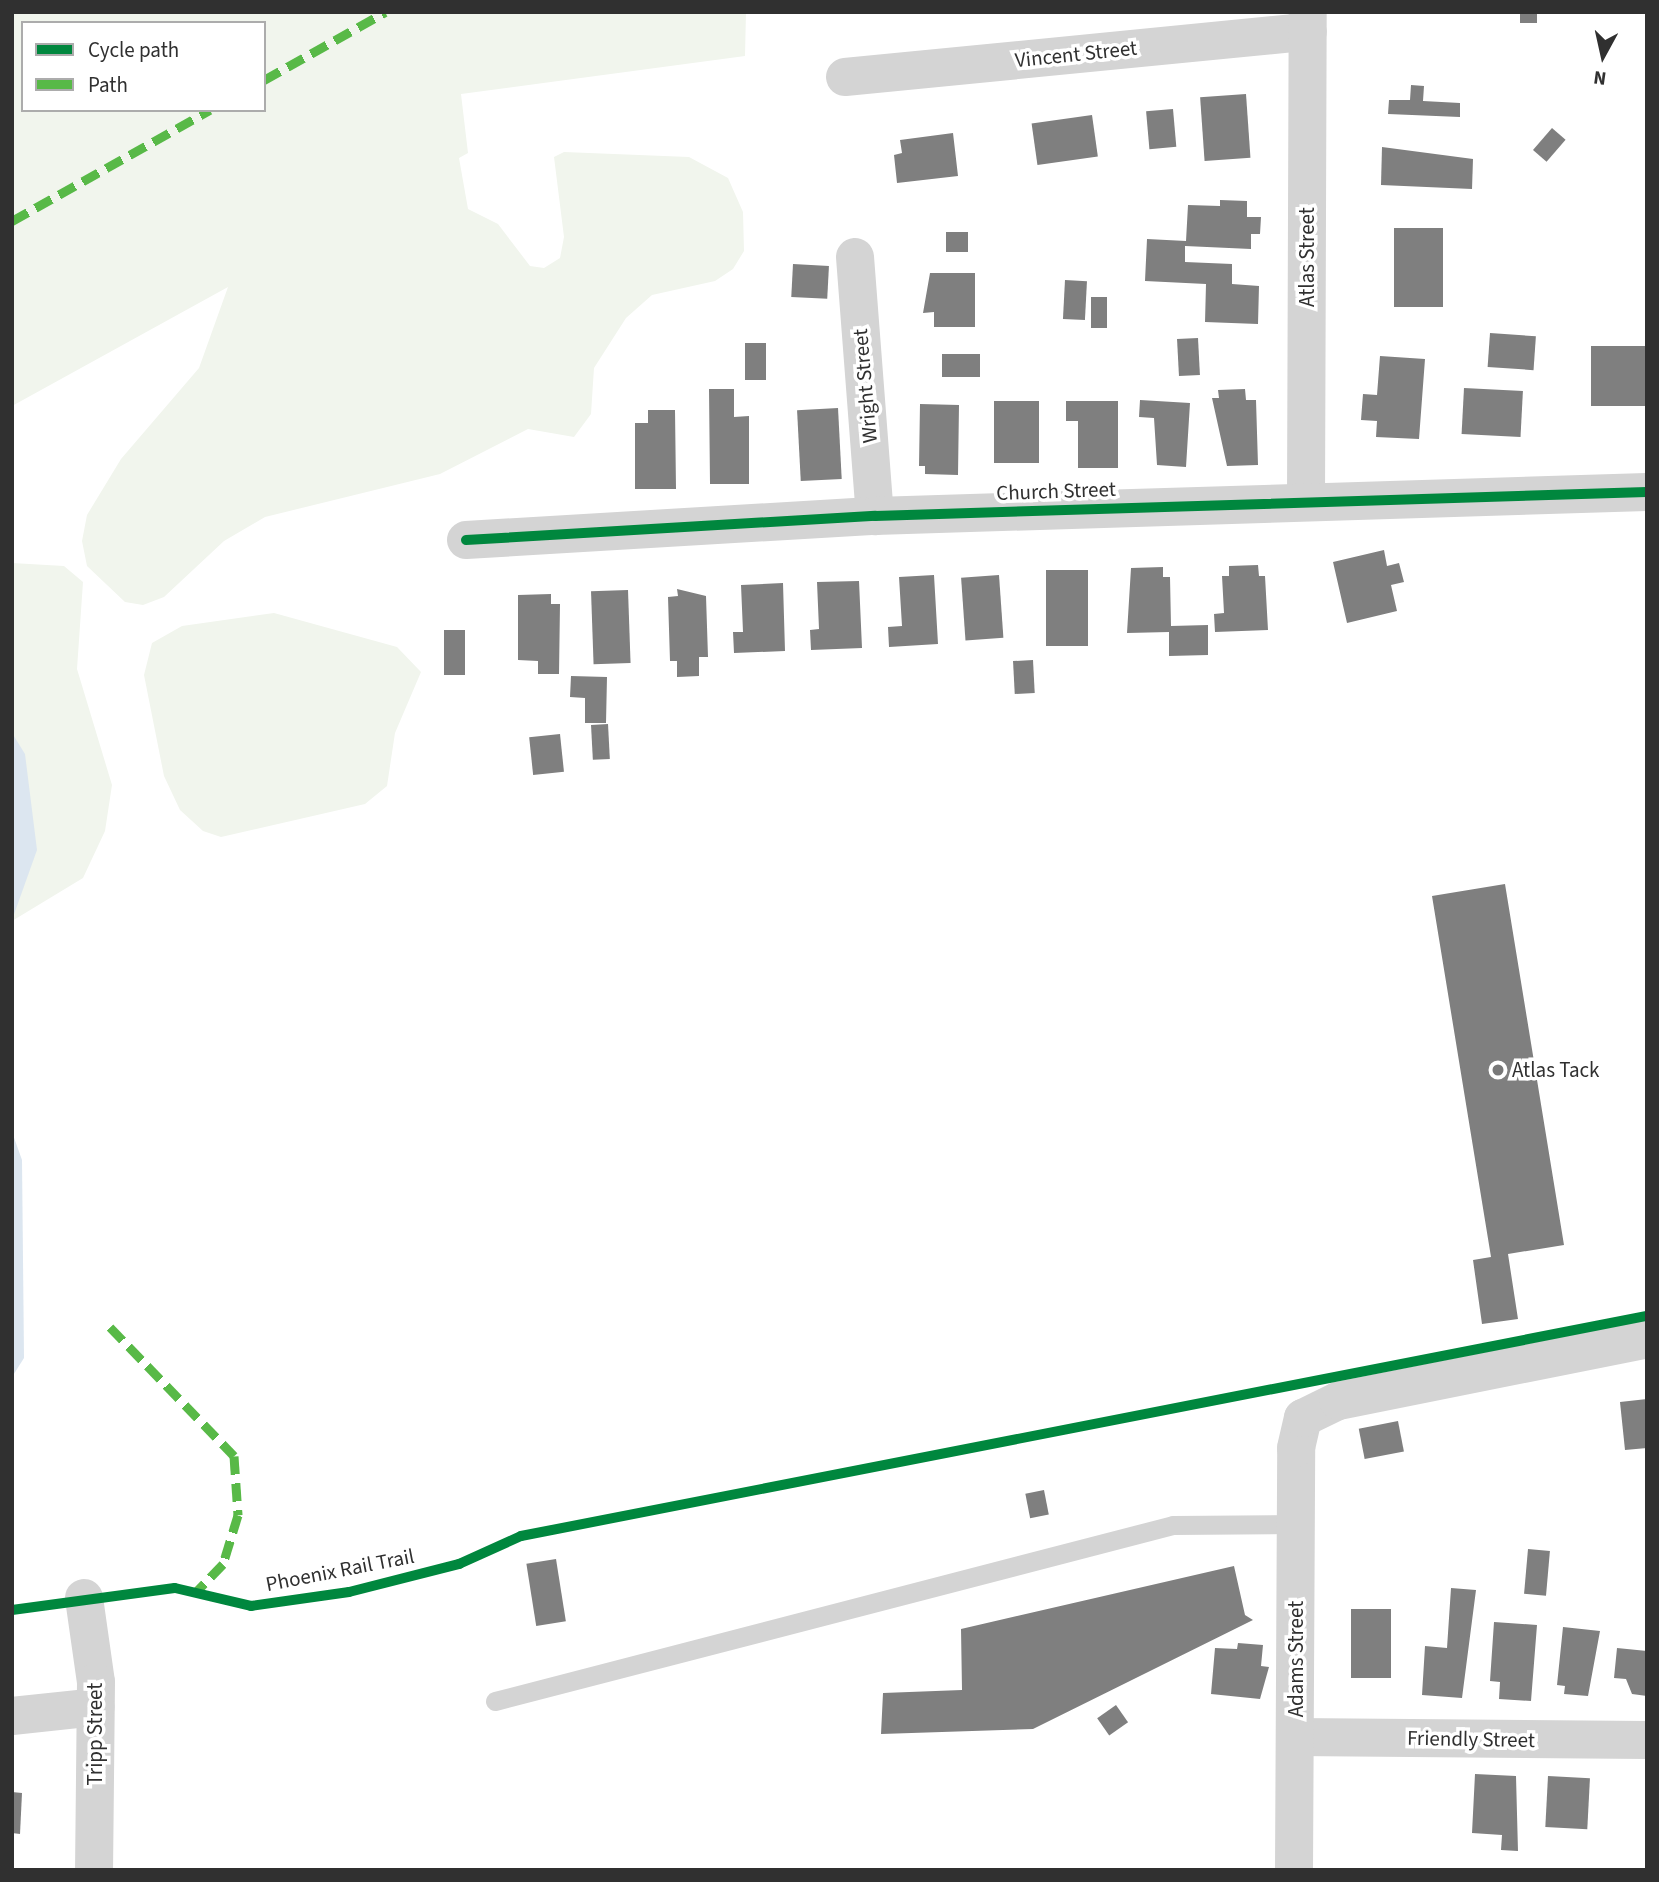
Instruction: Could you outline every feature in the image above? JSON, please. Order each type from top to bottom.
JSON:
[{"type":"street","name":"Vincent Street","points":[[845,77],[1308,22]]},
{"type":"street","name":"Atlas Street","points":[[1306,502],[1308,22]]},
{"type":"street","name":"Wright Street","points":[[855,257],[875,516]]},
{"type":"street","name":"Church Street","points":[[466,540],[875,516],[1647,492]]},
{"type":"street","name":"Adams Street","points":[[1294,1870],[1296,1448],[1303,1418],[1318,1408],[1647,1339]]},
{"type":"street","name":"Tripp Street","points":[[84,1598],[96,1707],[94,1870]]},
{"type":"street","points":[[12,1716],[96,1707]]},
{"type":"street","name":"Friendly Street","points":[[1295,1737],[1647,1740]]},
{"type":"lane","points":[[495,1701],[1173,1525],[1296,1524]]},
{"type":"shaded area","points":[[12,12],[746,12],[745,56],[461,94],[468,153],[459,158],[468,209],[498,224],[530,266],[544,268],[560,258],[564,237],[554,157],[564,152],[689,157],[728,178],[743,212],[744,251],[733,269],[715,281],[652,295],[626,318],[594,368],[591,414],[574,437],[528,429],[440,474],[265,517],[224,541],[164,597],[143,605],[125,602],[87,566],[82,541],[87,515],[121,459],[199,368],[228,287],[12,406]]},
{"type":"shaded area","points":[[12,563],[64,566],[83,582],[77,669],[112,785],[105,831],[83,878],[12,921]]},
{"type":"shaded area","points":[[274,613],[397,647],[421,672],[395,733],[387,786],[365,804],[221,837],[203,831],[180,810],[164,776],[144,675],[152,643],[182,626]]},
{"type":"shaded area","points":[[12,733],[25,754],[37,850],[12,920]]},
{"type":"shaded area","points":[[12,1132],[22,1160],[24,1358],[12,1377]]},
{"type":"building","points":[[1520,12],[1537,12],[1537,23],[1520,23]]},
{"type":"building","points":[[1411,85],[1424,86],[1423,101],[1460,103],[1460,117],[1388,114],[1389,100],[1410,100]]},
{"type":"building","points":[[1246,94],[1250,158],[1205,161],[1200,97]]},
{"type":"building","points":[[1173,109],[1176,147],[1149,149],[1146,111]]},
{"type":"building","points":[[1092,115],[1098,157],[1037,165],[1032,123]]},
{"type":"building","points":[[1552,128],[1566,140],[1547,162],[1533,150]]},
{"type":"building","points":[[953,133],[958,176],[897,183],[894,155],[902,153],[900,140]]},
{"type":"building","points":[[1382,147],[1473,159],[1472,189],[1381,185]]},
{"type":"building","points":[[1220,200],[1247,201],[1247,217],[1261,217],[1260,234],[1251,234],[1251,249],[1185,246],[1185,262],[1232,264],[1232,284],[1259,286],[1258,324],[1205,322],[1206,284],[1145,281],[1147,239],[1186,241],[1188,205],[1220,206]]},
{"type":"building","points":[[1394,228],[1443,228],[1443,307],[1394,307]]},
{"type":"building","points":[[946,232],[968,232],[968,252],[946,252]]},
{"type":"building","points":[[793,264],[829,266],[827,299],[791,297]]},
{"type":"building","points":[[930,273],[975,273],[975,327],[934,327],[934,312],[923,313]]},
{"type":"building","points":[[1065,280],[1087,281],[1085,320],[1063,319]]},
{"type":"building","points":[[1091,297],[1107,297],[1107,328],[1091,328]]},
{"type":"building","points":[[1490,333],[1536,336],[1534,370],[1488,367]]},
{"type":"building","points":[[1198,338],[1200,375],[1179,376],[1177,339]]},
{"type":"building","points":[[745,343],[766,343],[766,380],[745,380]]},
{"type":"building","points":[[1591,346],[1647,346],[1647,406],[1591,406]]},
{"type":"building","points":[[942,354],[980,354],[980,377],[942,377]]},
{"type":"building","points":[[1380,356],[1425,359],[1419,439],[1376,437],[1377,421],[1361,420],[1363,394],[1377,395]]},
{"type":"building","points":[[1464,388],[1523,391],[1521,437],[1462,434]]},
{"type":"building","points":[[709,389],[734,389],[734,417],[749,416],[749,484],[710,484]]},
{"type":"building","points":[[1245,389],[1246,400],[1256,400],[1258,465],[1227,466],[1212,398],[1219,398],[1218,390]]},
{"type":"building","points":[[1140,400],[1190,403],[1186,467],[1157,465],[1154,418],[1139,417]]},
{"type":"building","points":[[994,401],[1039,401],[1039,463],[994,463]]},
{"type":"building","points":[[1066,401],[1118,401],[1118,468],[1078,468],[1078,421],[1066,421]]},
{"type":"building","points":[[920,404],[959,405],[958,475],[925,474],[925,466],[919,466]]},
{"type":"building","points":[[838,408],[842,479],[801,481],[797,410]]},
{"type":"building","points":[[648,410],[675,410],[676,489],[635,489],[635,423],[648,423]]},
{"type":"building","points":[[1384,550],[1387,566],[1399,563],[1404,582],[1391,585],[1397,611],[1347,623],[1333,562]]},
{"type":"building","points":[[1258,565],[1259,576],[1265,576],[1268,630],[1215,632],[1214,614],[1224,613],[1222,576],[1229,576],[1229,566]]},
{"type":"building","points":[[1163,567],[1163,577],[1170,577],[1171,626],[1208,625],[1208,655],[1169,656],[1169,632],[1127,633],[1131,568]]},
{"type":"building","points":[[1046,570],[1088,570],[1088,646],[1046,646]]},
{"type":"building","points":[[934,575],[938,644],[889,647],[888,627],[902,626],[899,577]]},
{"type":"building","points":[[999,575],[1003,638],[965,640],[961,578]]},
{"type":"building","points":[[859,581],[862,648],[811,650],[810,630],[819,629],[817,582]]},
{"type":"building","points":[[783,583],[785,651],[734,653],[733,632],[743,632],[741,585]]},
{"type":"building","points":[[677,589],[706,596],[708,657],[699,657],[699,676],[677,677],[677,661],[670,661],[668,597],[678,596]]},
{"type":"building","points":[[628,590],[631,663],[594,664],[591,591]]},
{"type":"building","points":[[551,594],[551,604],[560,604],[559,674],[538,674],[538,661],[518,660],[518,595]]},
{"type":"building","points":[[444,630],[465,630],[465,675],[444,675]]},
{"type":"building","points":[[1033,660],[1035,693],[1015,694],[1013,661]]},
{"type":"building","points":[[571,676],[607,677],[606,723],[585,723],[585,698],[570,697]]},
{"type":"building","points":[[608,724],[610,759],[593,760],[591,725]]},
{"type":"building","points":[[560,734],[564,772],[533,775],[529,737]]},
{"type":"building","name":"Atlas Tack","points":[[1505,884],[1564,1245],[1508,1254],[1518,1319],[1482,1324],[1473,1260],[1491,1257],[1432,896]]},
{"type":"building","points":[[1647,1399],[1647,1448],[1625,1450],[1620,1402]]},
{"type":"building","points":[[1398,1421],[1404,1451],[1365,1459],[1359,1429]]},
{"type":"building","points":[[1044,1490],[1049,1515],[1030,1518],[1025,1494]]},
{"type":"building","points":[[1528,1549],[1550,1551],[1546,1596],[1524,1594]]},
{"type":"building","points":[[556,1559],[566,1621],[536,1626],[526,1564]]},
{"type":"building","points":[[1234,1566],[1245,1615],[1253,1620],[1033,1729],[881,1734],[883,1693],[962,1690],[961,1629]]},
{"type":"building","points":[[1451,1588],[1476,1590],[1462,1698],[1422,1695],[1425,1646],[1447,1648]]},
{"type":"building","points":[[1351,1609],[1391,1609],[1391,1678],[1351,1678]]},
{"type":"building","points":[[1494,1622],[1537,1625],[1531,1701],[1499,1699],[1500,1682],[1490,1681]]},
{"type":"building","points":[[1563,1627],[1600,1631],[1588,1696],[1564,1694],[1565,1686],[1557,1685]]},
{"type":"building","points":[[1238,1643],[1263,1645],[1261,1666],[1269,1667],[1260,1699],[1211,1694],[1215,1648],[1237,1649]]},
{"type":"building","points":[[1617,1648],[1647,1651],[1647,1696],[1632,1694],[1626,1679],[1614,1678]]},
{"type":"building","points":[[1116,1705],[1128,1722],[1109,1735],[1097,1718]]},
{"type":"building","points":[[1475,1774],[1516,1776],[1518,1851],[1501,1850],[1502,1835],[1472,1833]]},
{"type":"building","points":[[1548,1776],[1590,1778],[1587,1829],[1545,1827]]},
{"type":"building","points":[[12,1792],[22,1793],[20,1834],[12,1833]]},
{"type":"marked path","points":[[266,79],[385,12]]},
{"type":"marked path","points":[[12,221],[206,112]]},
{"type":"marked path","points":[[110,1327],[234,1456],[238,1515],[223,1564],[197,1591]]},
{"type":"cycle path","points":[[466,540],[875,516],[1647,492]]},
{"type":"cycle path","name":"Phoenix Rail Trail","points":[[12,1610],[175,1588],[251,1606],[349,1592],[459,1564],[521,1536],[1647,1316]]},
{"type":"place","name":"Atlas Tack","points":[[1498,1070]]}]
